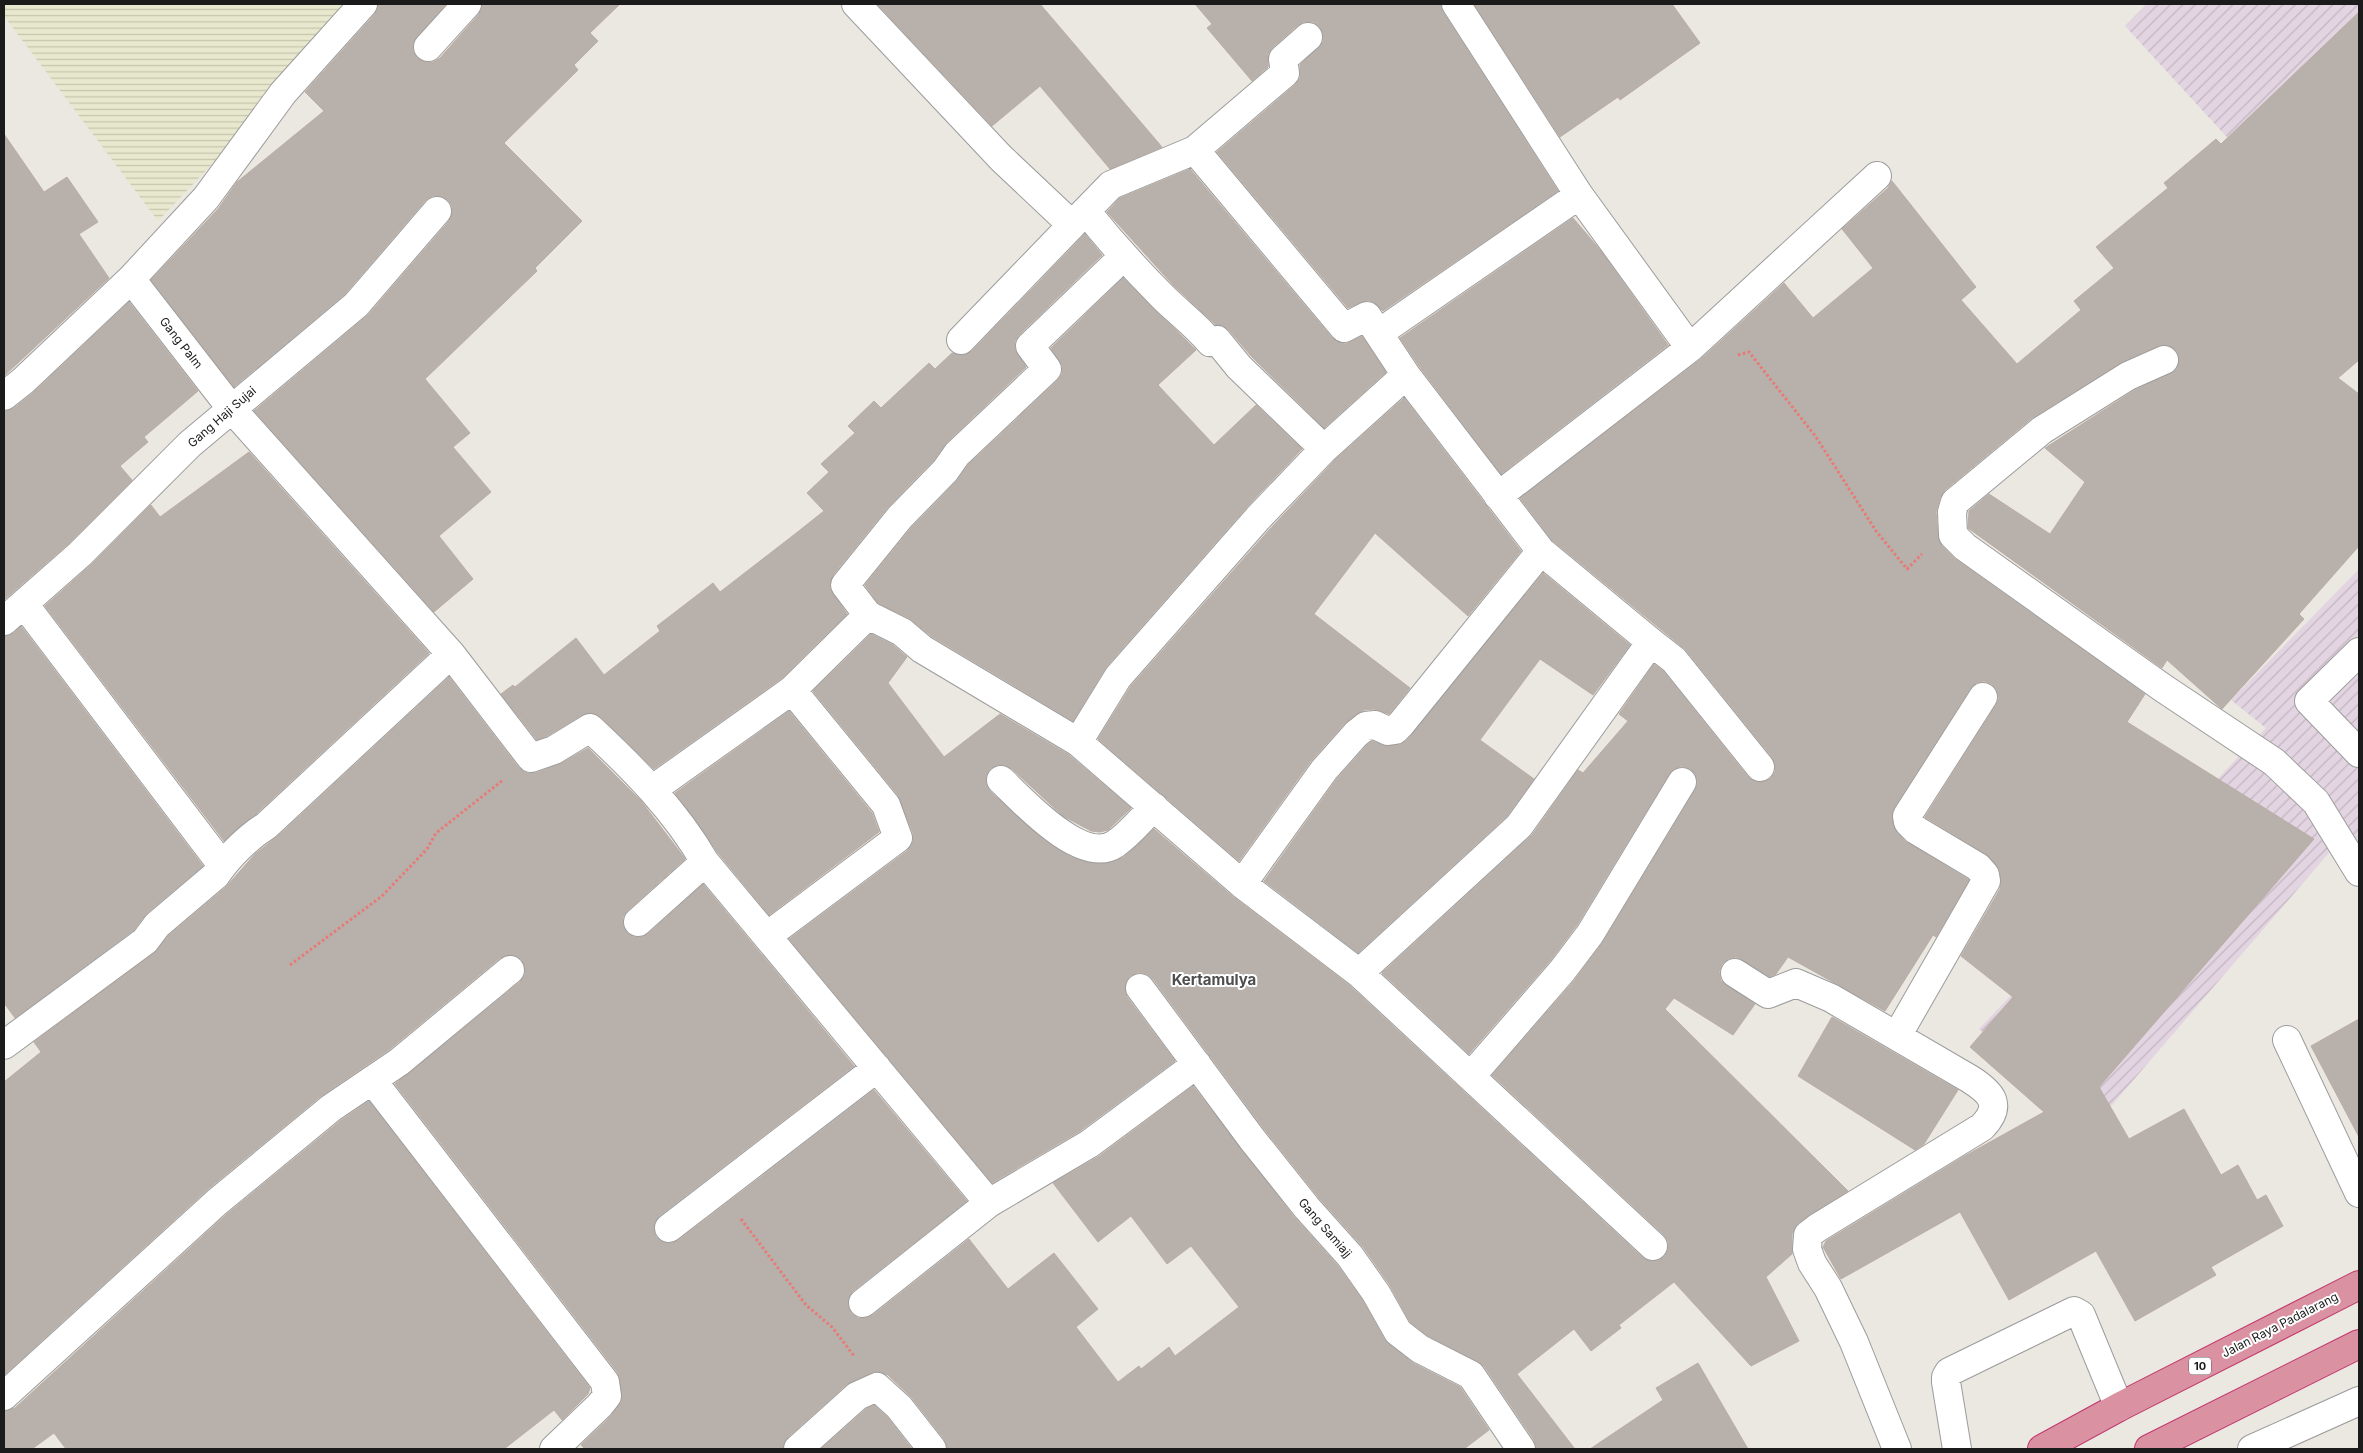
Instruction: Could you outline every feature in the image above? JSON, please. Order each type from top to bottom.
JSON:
[{"type":"highway","name":"Jalan Raya Padalarang","points":[[2042,1449],[2119,1407],[2359,1285]]},
{"type":"highway","points":[[2149,1449],[2359,1344]]},
{"type":"street","points":[[4,396],[23,381],[131,279],[206,198],[283,93],[363,4]]},
{"type":"street","points":[[428,47],[466,4]]},
{"type":"street","points":[[856,4],[1001,158],[1079,218],[1123,257],[1183,316],[1199,328],[1210,342],[1217,340],[1240,367],[1324,450]]},
{"type":"street","points":[[1456,4],[1579,195],[1694,345]]},
{"type":"street","points":[[961,340],[1111,185],[1196,150],[1284,73],[1283,59],[1308,37]]},
{"type":"street","points":[[1196,150],[1344,328],[1367,316],[1406,375],[1541,551],[1674,660],[1760,767]]},
{"type":"street","points":[[1498,496],[1694,345],[1878,176]]},
{"type":"street","points":[[1379,333],[1579,195]]},
{"type":"street","name":"Gang Haji Sujai","points":[[14,613],[80,554],[190,444],[356,305],[437,211]]},
{"type":"street","points":[[1123,257],[1030,346],[1048,369],[957,454],[945,471],[894,524],[844,585],[868,614],[902,632],[922,650],[1078,742],[1242,884],[1359,973],[1653,1246]]},
{"type":"street","name":"Gang Palm","points":[[131,279],[231,408],[451,654],[531,758]]},
{"type":"street","points":[[2164,360],[2128,376],[2042,430],[1955,502],[1952,512],[1953,535],[1965,547],[2131,666],[2274,762],[2316,802],[2359,872]]},
{"type":"street","points":[[1078,742],[1118,677],[1258,518],[1324,450],[1406,375]]},
{"type":"street","points":[[1242,884],[1324,770],[1356,734],[1366,726],[1375,725],[1388,732],[1395,730],[1541,551]]},
{"type":"street","points":[[14,613],[222,865]]},
{"type":"street","points":[[653,789],[792,690],[868,614]]},
{"type":"street","points":[[1359,973],[1519,826],[1651,642]]},
{"type":"street","points":[[2359,652],[2309,700],[2359,753]]},
{"type":"street","points":[[4,1045],[145,941],[157,925],[216,875],[222,865],[258,831],[266,826],[451,654]]},
{"type":"street","points":[[767,936],[898,838],[886,805],[792,690]]},
{"type":"street","points":[[1897,1036],[1986,881],[1985,875],[1978,867],[1916,830],[1908,822],[1907,816],[1983,697]]},
{"type":"street","points":[[531,758],[554,750],[590,728],[653,789],[695,845],[705,862],[989,1203]]},
{"type":"street","points":[[1001,780],[1066,838],[1098,848],[1115,844],[1154,807]]},
{"type":"street","points":[[1471,1076],[1562,971],[1590,934],[1682,782]]},
{"type":"street","points":[[638,922],[705,862]]},
{"type":"street","points":[[4,1396],[217,1202],[331,1108],[399,1062],[510,970]]},
{"type":"street","points":[[1736,973],[1768,994],[1796,982],[1831,998],[1976,1083],[1988,1091],[1994,1104],[1991,1118],[1982,1127],[1826,1222],[1808,1235],[1807,1249],[1812,1263],[1828,1288],[1854,1342],[1897,1449]]},
{"type":"street","name":"Gang Samiajj","points":[[1140,988],[1252,1139],[1306,1208],[1350,1256],[1376,1293],[1398,1332],[1420,1349],[1471,1375],[1522,1449]]},
{"type":"street","points":[[2287,1040],[2359,1193]]},
{"type":"street","points":[[863,1303],[989,1203],[1089,1144],[1197,1064]]},
{"type":"street","points":[[669,1228],[877,1068]]},
{"type":"street","points":[[372,1080],[605,1382],[607,1396],[554,1449]]},
{"type":"street","points":[[1958,1449],[1946,1382],[1949,1372],[2074,1311],[2081,1315],[2119,1407]]},
{"type":"street","points":[[798,1449],[857,1396],[877,1386],[899,1407],[932,1449]]},
{"type":"street","points":[[2252,1449],[2359,1401]]},
{"type":"path","points":[[1694,345],[1720,361],[1749,352],[1816,437],[1876,531],[1907,569],[1938,538],[1953,535]]},
{"type":"path","points":[[290,965],[382,896],[427,849],[436,833],[531,758]]},
{"type":"path","points":[[717,1191],[761,1244],[806,1305],[832,1327],[877,1386]]},
{"type":"shaded area","points":[[2147,4],[2359,4],[2359,281],[2125,26]]},
{"type":"shaded area","points":[[2359,569],[2359,856],[2346,833],[2093,1127],[1979,1029],[2266,728],[2231,700]]},
{"type":"green space","points":[[4,4],[364,4],[158,221],[4,16]]},
{"type":"building","points":[[378,4],[446,4],[413,43],[413,51],[417,58],[425,62],[433,62],[440,58],[479,14],[482,4],[620,4],[590,33],[598,41],[574,65],[578,70],[504,143],[582,221],[535,268],[537,271],[425,379],[470,433],[453,447],[491,492],[439,536],[473,579],[434,612],[254,411],[368,315],[449,221],[452,206],[448,200],[439,196],[432,196],[426,200],[345,294],[234,387],[151,280],[218,209],[237,182],[324,111],[305,92],[375,14]]},
{"type":"building","points":[[877,4],[1040,4],[1162,147],[1110,169],[1040,86],[992,126]]},
{"type":"building","points":[[1195,4],[1441,4],[1443,12],[1558,191],[1383,311],[1375,303],[1368,300],[1348,308],[1217,152],[1295,85],[1300,78],[1300,65],[1323,42],[1323,34],[1320,27],[1313,22],[1304,22],[1298,25],[1272,48],[1268,54],[1268,67],[1252,81],[1207,28],[1212,24]]},
{"type":"building","points":[[1474,4],[1672,4],[1700,43],[1620,100],[1618,97],[1560,137]]},
{"type":"building","points":[[2359,12],[2359,360],[2338,378],[2359,394],[2359,546],[2299,614],[2304,619],[2222,709],[2167,660],[2162,668],[1968,528],[1969,511],[1989,494],[2050,534],[2085,482],[2045,448],[2135,390],[2176,370],[2179,362],[2178,354],[2174,348],[2166,345],[2158,346],[2120,363],[2032,418],[1945,490],[1940,498],[1936,512],[1938,536],[1942,546],[1954,558],[2145,694],[2127,722],[2314,839],[2099,1087],[2129,1139],[2184,1109],[2221,1175],[2238,1165],[2257,1200],[2266,1195],[2283,1226],[2211,1267],[2216,1275],[2135,1321],[2096,1251],[2009,1300],[1960,1212],[1841,1279],[1823,1247],[1826,1241],[1963,1157],[2044,1112],[1970,1047],[2013,997],[1961,956],[2000,889],[2000,872],[1986,854],[1925,817],[1996,705],[1999,698],[1997,690],[1992,684],[1984,681],[1976,683],[1970,689],[1894,808],[1893,825],[1905,841],[1969,880],[1936,937],[1933,935],[1885,1011],[1788,957],[1776,974],[1770,977],[1736,957],[1728,959],[1722,964],[1719,972],[1721,981],[1755,1004],[1733,1035],[1674,998],[1665,1009],[1848,1191],[1798,1223],[1792,1234],[1792,1254],[1766,1277],[1799,1341],[1751,1366],[1674,1282],[1619,1325],[1621,1328],[1591,1351],[1574,1329],[1517,1374],[1575,1449],[1536,1449],[1534,1440],[1484,1366],[1428,1336],[1410,1322],[1389,1284],[1363,1247],[1319,1198],[1264,1129],[1153,979],[1147,974],[1139,972],[1130,976],[1126,982],[1125,990],[1127,997],[1175,1061],[1080,1131],[992,1183],[789,939],[907,851],[913,842],[913,833],[898,795],[813,691],[871,634],[893,645],[907,657],[888,683],[944,757],[1000,714],[1069,755],[1131,808],[1108,830],[1100,832],[1091,831],[1063,816],[1012,769],[1005,765],[997,765],[990,769],[986,777],[986,784],[990,791],[1044,840],[1080,860],[1106,863],[1124,857],[1154,829],[1232,896],[1349,985],[1642,1257],[1650,1261],[1658,1261],[1665,1256],[1668,1249],[1668,1241],[1664,1235],[1492,1075],[1574,981],[1603,942],[1695,790],[1698,782],[1695,774],[1690,769],[1682,766],[1674,769],[1669,774],[1577,925],[1550,961],[1469,1054],[1382,973],[1532,835],[1578,770],[1583,773],[1628,721],[1619,714],[1654,664],[1663,671],[1748,777],[1755,782],[1763,782],[1770,779],[1775,772],[1775,764],[1772,757],[1686,650],[1552,540],[1520,498],[1700,360],[1784,283],[1813,318],[1873,268],[1842,229],[1888,188],[1892,181],[1976,287],[1961,300],[2017,364],[2081,310],[2074,301],[2114,268],[2096,247],[2168,188],[2164,183],[2216,139],[2221,144]]},
{"type":"building","points":[[4,134],[44,192],[67,177],[98,222],[79,234],[109,278],[4,376]]},
{"type":"building","points":[[1190,169],[1332,338],[1345,344],[1362,336],[1386,372],[1324,428],[1251,356],[1229,330],[1222,325],[1216,325],[1174,286],[1107,212],[1120,198]]},
{"type":"building","points":[[1573,218],[1601,251],[1668,345],[1501,474],[1400,338]]},
{"type":"building","points":[[1085,234],[1102,255],[1019,335],[1015,341],[1015,349],[1026,367],[946,443],[933,461],[888,507],[833,575],[830,589],[847,614],[782,678],[654,769],[601,717],[592,713],[582,715],[537,740],[501,694],[513,685],[515,687],[576,638],[604,675],[660,631],[657,626],[713,583],[720,592],[795,534],[824,511],[807,493],[829,472],[821,464],[855,433],[848,426],[874,401],[881,408],[929,363],[935,369],[952,353],[965,355],[972,351]]},
{"type":"building","points":[[1123,278],[1196,350],[1158,385],[1214,445],[1256,405],[1302,449],[1246,508],[1106,667],[1073,721],[931,636],[909,618],[878,603],[865,585],[912,527],[956,482],[969,464],[1058,380],[1062,374],[1062,366],[1051,348]]},
{"type":"building","points":[[129,302],[198,391],[144,437],[148,442],[120,466],[132,480],[69,543],[4,600],[4,411],[14,408],[33,393]]},
{"type":"building","points":[[1404,398],[1521,551],[1468,616],[1375,533],[1314,614],[1410,688],[1389,714],[1374,709],[1364,710],[1344,724],[1311,761],[1239,861],[1098,739],[1131,686],[1270,529],[1335,460]]},
{"type":"building","points":[[249,452],[429,653],[256,814],[224,841],[45,606],[91,565],[151,505],[160,517]]},
{"type":"building","points":[[1543,573],[1630,645],[1593,695],[1540,659],[1480,740],[1534,779],[1507,816],[1358,953],[1264,881],[1336,780],[1367,745],[1372,741],[1390,746],[1406,741]]},
{"type":"building","points":[[21,626],[203,866],[147,913],[134,930],[15,1018],[4,1003],[4,636],[14,633]]},
{"type":"building","points":[[449,677],[519,768],[527,773],[536,773],[562,763],[588,748],[641,801],[685,859],[627,911],[623,917],[623,925],[627,933],[634,937],[648,934],[703,884],[854,1066],[659,1216],[655,1222],[654,1230],[656,1237],[663,1242],[671,1243],[679,1240],[874,1090],[967,1201],[853,1291],[849,1297],[848,1305],[851,1313],[858,1318],[873,1315],[969,1239],[1008,1289],[1054,1253],[1098,1309],[1076,1327],[1118,1382],[1139,1366],[1141,1369],[1169,1347],[1175,1356],[1239,1307],[1191,1246],[1167,1264],[1131,1216],[1098,1242],[1053,1183],[1098,1157],[1193,1086],[1295,1218],[1338,1266],[1363,1301],[1385,1340],[1413,1363],[1460,1387],[1489,1430],[1464,1449],[947,1449],[944,1439],[911,1397],[888,1375],[879,1372],[871,1373],[847,1384],[788,1437],[783,1449],[585,1449],[581,1445],[611,1416],[622,1400],[618,1373],[395,1084],[520,982],[525,975],[525,967],[522,960],[516,956],[508,955],[500,958],[390,1049],[321,1096],[207,1190],[4,1375],[4,1082],[41,1052],[34,1042],[154,953],[168,936],[226,887],[255,854],[277,837]]},
{"type":"building","points":[[789,711],[872,813],[879,832],[769,915],[718,853],[675,793]]},
{"type":"building","points":[[1832,1017],[1958,1090],[1924,1144],[1915,1150],[1798,1076]]},
{"type":"building","points":[[2359,1019],[2359,1137],[2311,1046]]},
{"type":"building","points":[[369,1101],[590,1388],[588,1394],[562,1420],[554,1410],[504,1449],[66,1449],[54,1433],[32,1449],[4,1449],[4,1411],[15,1408],[227,1214],[340,1121]]},
{"type":"building","points":[[1698,1363],[1748,1449],[1590,1449],[1663,1400],[1656,1388]]},
{"type":"building","points":[[874,1405],[888,1418],[912,1449],[821,1449],[866,1409]]},
{"type":"district","name":"Kertamulya","points":[[1214,980]]}]
